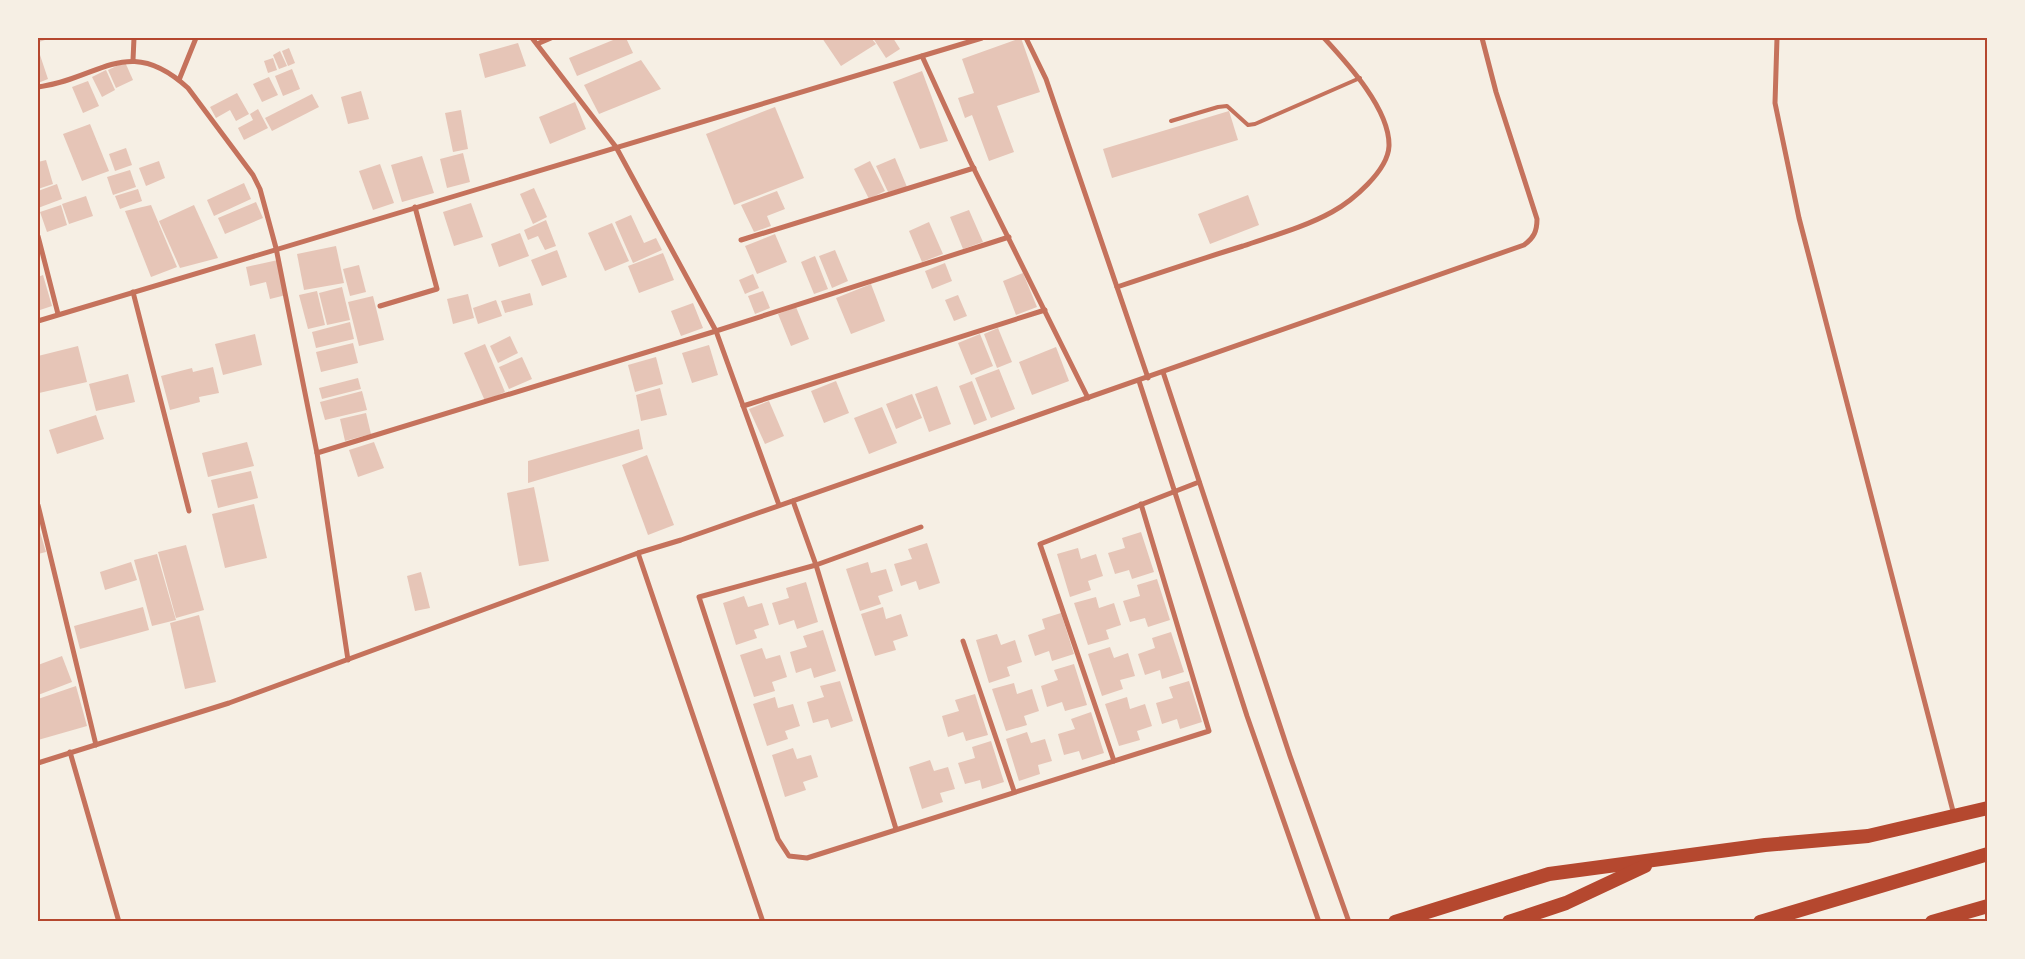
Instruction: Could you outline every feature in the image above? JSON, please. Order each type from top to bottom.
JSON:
[{"type":"highway","points":[[1395,922],[1548,874],[1765,845],[1868,836],[1988,808]]},
{"type":"highway","points":[[1760,922],[1988,854]]},
{"type":"highway","points":[[1509,922],[1566,903],[1656,861]]},
{"type":"highway","points":[[1932,922],[1988,906]]},
{"type":"street","points":[[133,60],[134,38]]},
{"type":"street","points":[[180,80],[196,38]]},
{"type":"street","points":[[532,38],[616,147],[716,331],[778,505]]},
{"type":"street","points":[[537,44],[551,38]]},
{"type":"street","points":[[38,321],[415,206],[982,38]]},
{"type":"street","points":[[1026,38],[1046,79],[1148,378]]},
{"type":"street","points":[[1117,287],[1280,234],[1330,213],[1362,192],[1388,154],[1389,145],[1385,125],[1360,78],[1324,38]]},
{"type":"street","points":[[38,763],[229,703],[638,553],[681,540],[1512,250],[1531,239],[1537,230],[1538,219],[1496,92],[1482,38]]},
{"type":"street","points":[[1777,38],[1775,103],[1785,157],[1955,816]]},
{"type":"street","points":[[922,56],[974,168],[1088,398]]},
{"type":"street","points":[[38,87],[56,85],[116,62],[133,60],[157,68],[180,80],[188,88],[253,175],[260,190],[276,248],[317,453],[348,660]]},
{"type":"street","points":[[741,240],[974,168]]},
{"type":"street","points":[[380,306],[436,289],[415,206]]},
{"type":"street","points":[[38,236],[58,314]]},
{"type":"street","points":[[317,453],[716,331],[1009,237]]},
{"type":"street","points":[[133,292],[188,511]]},
{"type":"street","points":[[743,406],[1045,310]]},
{"type":"street","points":[[1163,372],[1290,756],[1349,922]]},
{"type":"street","points":[[1139,380],[1176,490],[1247,716],[1319,922]]},
{"type":"street","points":[[1114,760],[1040,544],[1199,482]]},
{"type":"street","points":[[793,500],[816,565],[896,829]]},
{"type":"street","points":[[921,527],[816,565],[699,597],[778,839],[789,856],[807,858],[1210,731],[1142,504]]},
{"type":"street","points":[[38,505],[96,745]]},
{"type":"street","points":[[638,553],[763,922]]},
{"type":"street","points":[[962,641],[1014,792]]},
{"type":"street","points":[[70,752],[90,829],[119,922]]},
{"type":"lane","points":[[1171,122],[1218,107],[1227,106],[1248,125],[1255,124],[1360,78]]},
{"type":"building","points":[[38,38],[51,38],[39,42]]},
{"type":"building","points":[[618,38],[626,38],[633,53],[577,76],[569,58]]},
{"type":"building","points":[[822,38],[871,38],[876,44],[841,66]]},
{"type":"building","points":[[873,38],[893,38],[900,49],[886,58]]},
{"type":"building","points":[[1021,38],[1040,92],[997,106],[1014,152],[989,161],[972,115],[965,118],[958,98],[974,93],[962,59]]},
{"type":"building","points":[[518,43],[526,66],[485,78],[479,54]]},
{"type":"building","points":[[289,48],[295,63],[288,66],[282,51]]},
{"type":"building","points":[[38,49],[48,79],[38,83]]},
{"type":"building","points":[[280,51],[287,66],[279,69],[273,55]]},
{"type":"building","points":[[273,58],[277,70],[268,73],[264,61]]},
{"type":"building","points":[[641,60],[661,89],[599,114],[584,85]]},
{"type":"building","points":[[125,62],[133,80],[116,88],[108,70]]},
{"type":"building","points":[[292,69],[300,89],[283,96],[275,76]]},
{"type":"building","points":[[106,70],[115,90],[102,97],[92,77]]},
{"type":"building","points":[[922,71],[948,141],[920,149],[893,82]]},
{"type":"building","points":[[269,77],[278,95],[262,102],[253,84]]},
{"type":"building","points":[[88,81],[99,106],[83,113],[72,87]]},
{"type":"building","points":[[361,91],[369,119],[348,124],[341,97]]},
{"type":"building","points":[[237,93],[249,114],[236,121],[230,110],[216,118],[210,107]]},
{"type":"building","points":[[312,94],[319,107],[272,131],[265,118]]},
{"type":"building","points":[[575,102],[586,129],[550,144],[539,117]]},
{"type":"building","points":[[775,107],[804,178],[734,205],[706,134]]},
{"type":"building","points":[[258,109],[268,128],[244,140],[238,128],[253,120],[250,114]]},
{"type":"building","points":[[461,110],[468,149],[453,152],[445,113]]},
{"type":"building","points":[[1229,111],[1238,140],[1112,178],[1103,149]]},
{"type":"building","points":[[90,124],[109,171],[82,181],[63,134]]},
{"type":"building","points":[[126,148],[132,165],[115,171],[109,154]]},
{"type":"building","points":[[463,153],[470,182],[447,188],[440,159]]},
{"type":"building","points":[[422,156],[434,193],[402,202],[391,165]]},
{"type":"building","points":[[895,158],[907,187],[888,192],[876,166]]},
{"type":"building","points":[[46,160],[53,184],[38,189],[38,162]]},
{"type":"building","points":[[159,161],[165,178],[146,186],[139,168]]},
{"type":"building","points":[[870,161],[885,191],[869,199],[854,169]]},
{"type":"building","points":[[380,164],[394,203],[373,210],[359,171]]},
{"type":"building","points":[[130,170],[136,187],[113,195],[107,177]]},
{"type":"building","points":[[244,183],[251,199],[214,216],[207,200]]},
{"type":"building","points":[[57,184],[62,199],[38,208],[38,191]]},
{"type":"building","points":[[534,188],[547,217],[533,224],[520,194]]},
{"type":"building","points":[[138,189],[142,201],[120,209],[115,196]]},
{"type":"building","points":[[777,191],[785,209],[767,216],[771,226],[754,232],[741,205]]},
{"type":"building","points":[[1248,195],[1259,225],[1210,244],[1198,214]]},
{"type":"building","points":[[86,196],[93,216],[69,224],[62,204]]},
{"type":"building","points":[[256,202],[263,218],[225,234],[218,218]]},
{"type":"building","points":[[471,203],[483,237],[454,246],[443,212]]},
{"type":"building","points":[[61,205],[67,225],[47,232],[40,212]]},
{"type":"building","points":[[151,205],[177,267],[151,277],[125,211]]},
{"type":"building","points":[[194,205],[218,258],[180,268],[159,221]]},
{"type":"building","points":[[969,210],[983,242],[963,249],[950,217]]},
{"type":"building","points":[[631,215],[644,243],[656,238],[662,250],[633,263],[615,222]]},
{"type":"building","points":[[546,220],[556,246],[545,250],[538,236],[528,240],[524,230]]},
{"type":"building","points":[[929,222],[943,254],[922,262],[909,231]]},
{"type":"building","points":[[612,223],[629,261],[605,271],[588,233]]},
{"type":"building","points":[[520,233],[529,256],[499,267],[491,244]]},
{"type":"building","points":[[775,234],[787,262],[757,274],[745,246]]},
{"type":"building","points":[[336,246],[344,283],[304,290],[297,254]]},
{"type":"building","points":[[557,250],[567,277],[542,286],[531,260]]},
{"type":"building","points":[[835,250],[848,281],[832,288],[819,256]]},
{"type":"building","points":[[663,253],[674,280],[639,293],[628,266]]},
{"type":"building","points":[[815,256],[828,289],[814,294],[801,262]]},
{"type":"building","points":[[278,260],[286,295],[270,299],[266,282],[250,286],[246,267]]},
{"type":"building","points":[[945,263],[952,281],[932,289],[925,271]]},
{"type":"building","points":[[359,265],[366,292],[350,296],[343,269]]},
{"type":"building","points":[[1023,273],[1037,307],[1016,315],[1003,281]]},
{"type":"building","points":[[753,274],[759,288],[745,294],[739,280]]},
{"type":"building","points":[[43,275],[52,306],[40,310],[38,277]]},
{"type":"building","points":[[871,284],[885,321],[851,334],[836,298]]},
{"type":"building","points":[[342,287],[350,320],[327,325],[319,293]]},
{"type":"building","points":[[317,291],[325,325],[308,329],[299,295]]},
{"type":"building","points":[[763,291],[770,308],[755,314],[748,296]]},
{"type":"building","points":[[530,293],[533,305],[505,313],[501,301]]},
{"type":"building","points":[[468,294],[474,318],[453,324],[447,299]]},
{"type":"building","points":[[958,295],[967,316],[954,321],[945,300]]},
{"type":"building","points":[[373,296],[384,340],[359,346],[348,302]]},
{"type":"building","points":[[496,300],[502,316],[478,324],[473,308]]},
{"type":"building","points":[[693,303],[703,328],[681,336],[671,311]]},
{"type":"building","points":[[796,307],[809,339],[791,346],[778,314]]},
{"type":"building","points":[[350,322],[354,339],[316,348],[312,332]]},
{"type":"building","points":[[998,328],[1012,362],[997,368],[984,334]]},
{"type":"building","points":[[255,334],[262,365],[223,375],[215,344]]},
{"type":"building","points":[[980,334],[993,366],[971,375],[958,343]]},
{"type":"building","points":[[510,336],[518,353],[498,363],[490,346]]},
{"type":"building","points":[[353,343],[358,363],[321,372],[316,352]]},
{"type":"building","points":[[485,344],[505,392],[485,401],[464,353]]},
{"type":"building","points":[[709,345],[718,375],[692,383],[682,353]]},
{"type":"building","points":[[78,346],[87,382],[39,393],[38,356]]},
{"type":"building","points":[[1056,347],[1069,381],[1032,395],[1019,362]]},
{"type":"building","points":[[522,357],[532,379],[509,389],[499,367]]},
{"type":"building","points":[[656,357],[663,384],[635,392],[628,365]]},
{"type":"building","points":[[213,367],[219,393],[199,397],[200,402],[170,410],[161,376],[192,368],[193,372]]},
{"type":"building","points":[[999,369],[1015,409],[991,418],[975,378]]},
{"type":"building","points":[[128,374],[135,402],[96,411],[89,384]]},
{"type":"building","points":[[358,378],[361,389],[322,399],[319,388]]},
{"type":"building","points":[[836,381],[849,413],[824,423],[811,391]]},
{"type":"building","points":[[972,381],[987,420],[974,425],[959,386]]},
{"type":"building","points":[[937,386],[951,424],[929,432],[915,394]]},
{"type":"building","points":[[660,388],[667,415],[641,421],[636,395]]},
{"type":"building","points":[[362,391],[367,410],[325,420],[320,402]]},
{"type":"building","points":[[912,394],[922,418],[896,429],[886,404]]},
{"type":"building","points":[[769,401],[784,436],[765,444],[749,409]]},
{"type":"building","points":[[882,407],[897,443],[869,454],[854,418]]},
{"type":"building","points":[[366,413],[371,434],[345,441],[340,419]]},
{"type":"building","points":[[96,415],[104,439],[57,454],[49,430]]},
{"type":"building","points":[[639,429],[643,449],[528,483],[528,461]]},
{"type":"building","points":[[247,442],[254,466],[208,477],[202,453]]},
{"type":"building","points":[[374,442],[384,468],[358,477],[349,450]]},
{"type":"building","points":[[647,455],[674,525],[648,535],[622,465]]},
{"type":"building","points":[[251,471],[258,498],[218,508],[211,480]]},
{"type":"building","points":[[534,487],[549,561],[519,566],[507,493]]},
{"type":"building","points":[[254,504],[267,558],[225,568],[212,514]]},
{"type":"building","points":[[38,525],[46,552],[38,554]]},
{"type":"building","points":[[1141,532],[1154,572],[1132,579],[1129,570],[1115,574],[1108,553],[1125,548],[1122,538]]},
{"type":"building","points":[[927,543],[940,583],[919,590],[916,581],[901,586],[894,564],[912,559],[908,549]]},
{"type":"building","points":[[186,545],[204,610],[176,618],[158,552]]},
{"type":"building","points":[[1078,548],[1081,559],[1096,554],[1103,576],[1088,581],[1091,590],[1070,597],[1057,554]]},
{"type":"building","points":[[157,554],[176,620],[152,626],[134,560]]},
{"type":"building","points":[[131,562],[137,580],[105,590],[100,572]]},
{"type":"building","points":[[868,562],[871,573],[886,569],[893,591],[878,596],[881,604],[860,611],[846,569]]},
{"type":"building","points":[[421,572],[430,608],[415,611],[407,576]]},
{"type":"building","points":[[1157,579],[1170,620],[1148,627],[1145,618],[1130,622],[1123,601],[1140,596],[1137,585]]},
{"type":"building","points":[[806,582],[818,622],[797,629],[794,620],[779,625],[772,603],[789,598],[786,588]]},
{"type":"building","points":[[744,596],[748,607],[762,603],[769,625],[754,630],[757,638],[736,645],[723,603]]},
{"type":"building","points":[[1096,597],[1099,608],[1114,603],[1121,625],[1106,630],[1109,639],[1088,645],[1074,603]]},
{"type":"building","points":[[143,607],[149,630],[80,649],[74,626]]},
{"type":"building","points":[[883,607],[886,619],[901,614],[908,636],[893,641],[896,650],[875,656],[861,614]]},
{"type":"building","points":[[1061,613],[1074,654],[1052,661],[1049,651],[1035,656],[1028,635],[1045,629],[1042,619]]},
{"type":"building","points":[[199,615],[216,682],[185,689],[170,623]]},
{"type":"building","points":[[823,630],[836,671],[814,678],[811,668],[796,673],[790,652],[807,647],[803,636]]},
{"type":"building","points":[[1171,632],[1184,672],[1162,679],[1160,670],[1145,675],[1138,654],[1155,648],[1152,638]]},
{"type":"building","points":[[997,634],[1001,645],[1015,640],[1022,662],[1007,667],[1010,676],[989,683],[976,640]]},
{"type":"building","points":[[1110,647],[1114,658],[1128,653],[1135,676],[1120,680],[1123,689],[1102,696],[1088,654]]},
{"type":"building","points":[[762,648],[766,659],[780,655],[787,677],[772,682],[775,691],[754,697],[740,655]]},
{"type":"building","points":[[62,656],[72,682],[38,695],[38,665]]},
{"type":"building","points":[[1074,664],[1087,705],[1065,711],[1062,702],[1047,707],[1041,686],[1058,680],[1054,670]]},
{"type":"building","points":[[840,681],[853,721],[831,728],[828,719],[813,723],[807,702],[824,697],[820,686]]},
{"type":"building","points":[[1189,681],[1202,722],[1180,729],[1177,719],[1162,724],[1156,703],[1173,698],[1169,687]]},
{"type":"building","points":[[1014,683],[1017,694],[1032,689],[1039,711],[1024,716],[1027,725],[1006,731],[992,689]]},
{"type":"building","points":[[76,686],[87,726],[38,740],[38,699]]},
{"type":"building","points":[[975,694],[988,735],[966,741],[963,732],[948,737],[942,716],[959,711],[955,700]]},
{"type":"building","points":[[775,697],[778,708],[793,704],[800,726],[785,731],[788,739],[767,746],[753,704]]},
{"type":"building","points":[[1127,697],[1130,709],[1145,704],[1152,726],[1137,731],[1140,740],[1119,746],[1105,704]]},
{"type":"building","points":[[1091,712],[1104,753],[1082,760],[1079,751],[1064,755],[1058,734],[1075,729],[1071,719]]},
{"type":"building","points":[[1027,732],[1031,743],[1045,739],[1052,761],[1038,765],[1040,774],[1019,781],[1006,739]]},
{"type":"building","points":[[991,741],[1004,782],[982,789],[980,780],[965,784],[958,763],[975,758],[972,747]]},
{"type":"building","points":[[793,748],[797,759],[811,755],[818,777],[803,782],[806,790],[785,797],[772,755]]},
{"type":"building","points":[[930,760],[934,771],[948,767],[955,789],[940,793],[943,802],[922,809],[909,767]]}]
